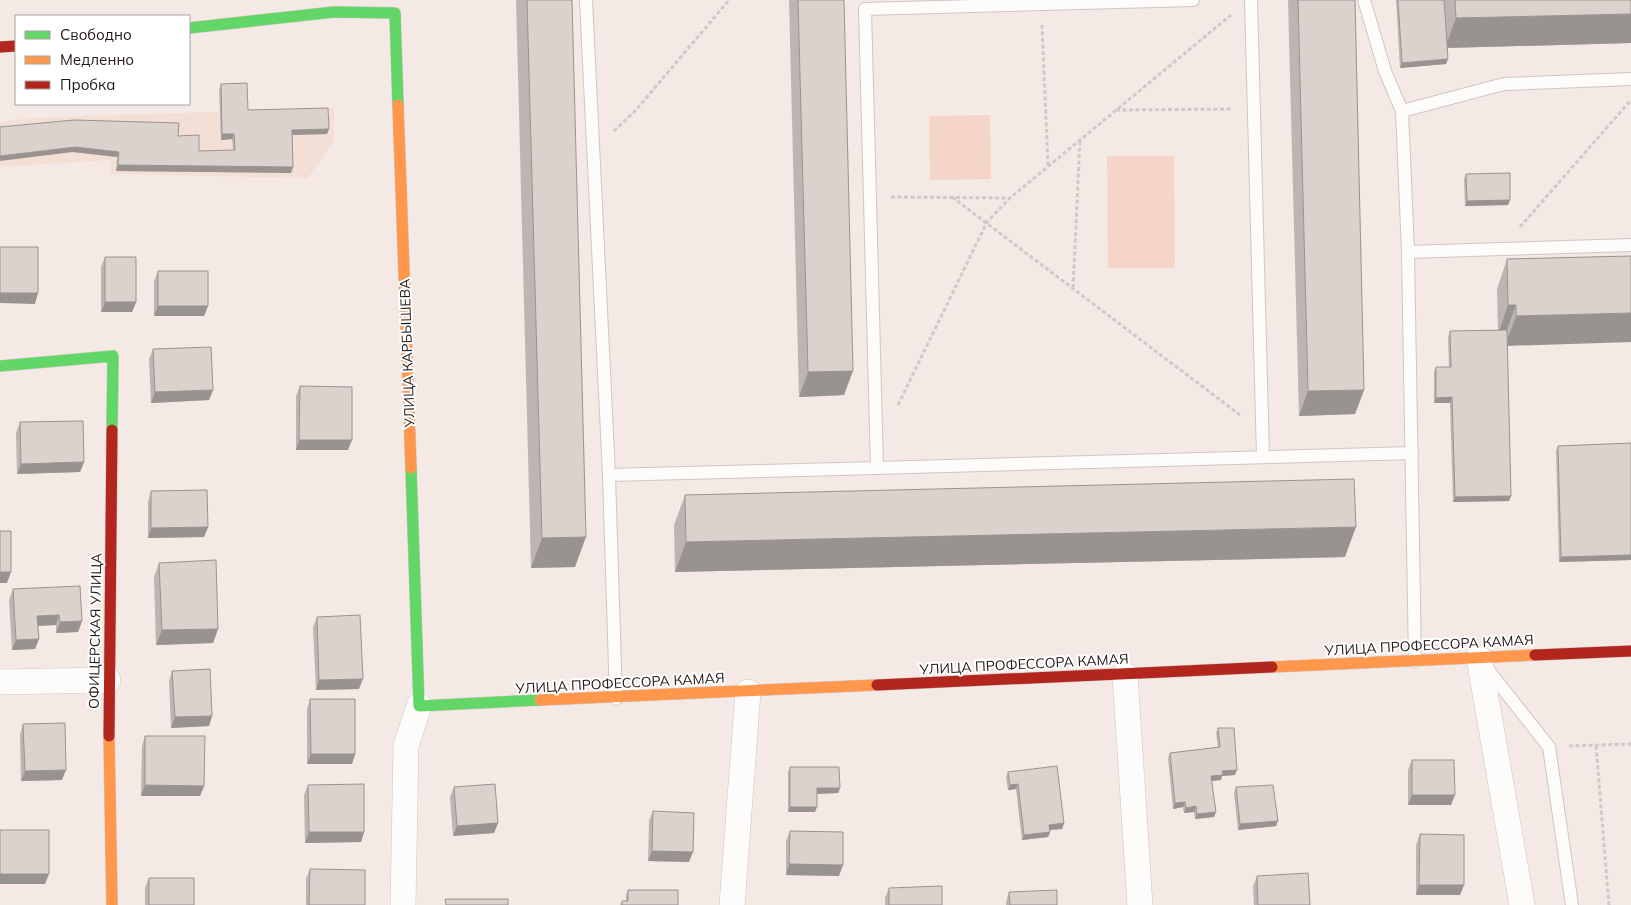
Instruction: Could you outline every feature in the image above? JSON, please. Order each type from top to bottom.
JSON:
[{"type":"street","points":[[190,28],[395,6]]},
{"type":"street","name":"УЛИЦА КАРБЫШЕВА","points":[[395,6],[419,706]]},
{"type":"street","points":[[0,47],[15,46]]},
{"type":"street","name":"ОФИЦЕРСКАЯ УЛИЦА","points":[[0,366],[113,356],[108,680],[112,905]]},
{"type":"street","name":"УЛИЦА ПРОФЕССОРА КАМАЯ","points":[[419,706],[1479,658],[1629,653]]},
{"type":"street","points":[[1479,658],[1522,905]]},
{"type":"street","points":[[1125,675],[1140,905]]},
{"type":"street","points":[[0,682],[108,680]]},
{"type":"street","points":[[732,905],[748,692]]},
{"type":"street","points":[[403,905],[406,746],[419,706]]},
{"type":"lane","points":[[586,0],[609,475],[616,698]]},
{"type":"lane","points":[[877,468],[865,9],[1193,0]]},
{"type":"lane","points":[[1251,0],[1263,457]]},
{"type":"lane","points":[[1364,0],[1385,71],[1402,111],[1408,252],[1415,661]]},
{"type":"lane","points":[[1402,111],[1504,84],[1631,79]]},
{"type":"lane","points":[[1408,252],[1631,246]]},
{"type":"lane","points":[[609,475],[1412,454]]},
{"type":"lane","points":[[1479,658],[1548,747],[1572,905]]},
{"type":"path","points":[[594,150],[636,110],[729,0]]},
{"type":"path","points":[[1042,4],[1048,166]]},
{"type":"path","points":[[877,449],[987,222],[1010,198],[1234,12]]},
{"type":"path","points":[[1501,249],[1631,100]]},
{"type":"path","points":[[1116,110],[1254,108]]},
{"type":"path","points":[[1073,288],[1080,140]]},
{"type":"path","points":[[870,197],[1010,198]]},
{"type":"path","points":[[952,197],[1263,432]]},
{"type":"path","points":[[1548,747],[1631,744]]},
{"type":"path","points":[[1596,746],[1609,905]]},
{"type":"shaded area","points":[[334,108],[334,140],[308,178],[110,174],[110,160],[0,167],[0,122],[29,118]]},
{"type":"shaded area","points":[[990,115],[991,179],[930,180],[929,116]]},
{"type":"shaded area","points":[[1107,156],[1174,156],[1175,268],[1108,268]]},
{"type":"building","points":[[527,0],[572,0],[586,537],[542,538]]},
{"type":"building","points":[[798,0],[844,0],[853,371],[808,372]]},
{"type":"building","points":[[1298,0],[1355,0],[1364,390],[1308,391]]},
{"type":"building","points":[[1398,0],[1444,0],[1448,59],[1402,63]]},
{"type":"building","points":[[1455,0],[1631,0],[1631,14],[1456,18]]},
{"type":"building","points":[[247,83],[248,110],[328,108],[329,129],[292,130],[293,167],[118,165],[119,152],[75,147],[0,156],[0,127],[74,120],[179,123],[178,136],[199,135],[199,151],[235,150],[234,134],[222,134],[221,84]]},
{"type":"building","points":[[1510,173],[1510,200],[1467,201],[1466,174]]},
{"type":"building","points":[[0,247],[38,247],[38,293],[0,293]]},
{"type":"building","points":[[1631,256],[1631,313],[1516,316],[1516,305],[1508,305],[1507,259]]},
{"type":"building","points":[[105,257],[136,257],[136,302],[105,302]]},
{"type":"building","points":[[158,271],[208,271],[208,306],[158,306]]},
{"type":"building","points":[[1507,330],[1511,496],[1455,497],[1452,397],[1436,398],[1436,367],[1451,367],[1450,331]]},
{"type":"building","points":[[211,347],[213,390],[155,392],[153,349]]},
{"type":"building","points":[[300,386],[352,387],[352,440],[299,440]]},
{"type":"building","points":[[83,421],[84,462],[21,464],[20,422]]},
{"type":"building","points":[[1631,443],[1631,555],[1561,557],[1558,446]]},
{"type":"building","points":[[1354,479],[1356,527],[686,542],[685,495]]},
{"type":"building","points":[[207,490],[208,527],[151,528],[151,491]]},
{"type":"building","points":[[0,531],[11,531],[11,572],[0,572]]},
{"type":"building","points":[[216,560],[218,629],[162,630],[159,563]]},
{"type":"building","points":[[80,586],[82,621],[60,622],[59,615],[37,616],[39,639],[16,640],[13,589]]},
{"type":"building","points":[[360,615],[363,679],[319,680],[317,617]]},
{"type":"building","points":[[210,669],[212,716],[175,717],[172,671]]},
{"type":"building","points":[[310,699],[355,699],[355,754],[311,754]]},
{"type":"building","points":[[65,723],[66,770],[25,771],[23,724]]},
{"type":"building","points":[[1218,728],[1234,728],[1237,770],[1222,771],[1223,775],[1211,776],[1216,812],[1197,814],[1196,806],[1186,808],[1185,802],[1175,803],[1170,753],[1220,747]]},
{"type":"building","points":[[145,736],[205,736],[204,786],[145,785]]},
{"type":"building","points":[[1412,760],[1454,760],[1455,795],[1412,795]]},
{"type":"building","points":[[1057,766],[1064,823],[1049,825],[1050,832],[1024,835],[1018,784],[1010,785],[1008,772]]},
{"type":"building","points":[[790,767],[839,767],[840,788],[817,788],[817,807],[790,807]]},
{"type":"building","points":[[364,784],[364,832],[309,832],[308,785]]},
{"type":"building","points":[[495,784],[498,823],[457,826],[454,787]]},
{"type":"building","points":[[1273,785],[1278,821],[1240,824],[1236,787]]},
{"type":"building","points":[[653,811],[694,813],[693,852],[652,851]]},
{"type":"building","points":[[0,830],[49,830],[49,874],[0,874]]},
{"type":"building","points":[[790,831],[843,832],[843,865],[789,864]]},
{"type":"building","points":[[1420,834],[1464,835],[1464,885],[1419,885]]},
{"type":"building","points":[[310,869],[365,870],[365,905],[309,905]]},
{"type":"building","points":[[1308,873],[1310,905],[1258,905],[1257,876]]},
{"type":"building","points":[[149,878],[194,878],[194,905],[149,905]]},
{"type":"building","points":[[942,886],[942,905],[889,905],[889,888]]},
{"type":"building","points":[[628,890],[678,890],[678,905],[622,905],[622,901],[628,901]]},
{"type":"building","points":[[1057,890],[1057,905],[1010,905],[1009,892]]},
{"type":"building","points":[[445,899],[508,899],[508,905],[446,905]]},
{"type":"traffic: fast","points":[[190,28],[334,12],[395,13],[398,105]]},
{"type":"traffic: fast","points":[[0,366],[113,356],[112,430]]},
{"type":"traffic: fast","points":[[411,468],[419,706],[540,700]]},
{"type":"traffic: slow","points":[[398,105],[411,468]]},
{"type":"traffic: slow","points":[[1272,667],[1535,655]]},
{"type":"traffic: slow","points":[[540,700],[877,685]]},
{"type":"traffic: slow","points":[[109,736],[112,905]]},
{"type":"traffic: jam","points":[[0,47],[15,46]]},
{"type":"traffic: jam","points":[[109,736],[112,430]]},
{"type":"traffic: jam","points":[[1535,655],[1631,651]]},
{"type":"traffic: jam","points":[[877,685],[1272,667]]}]
